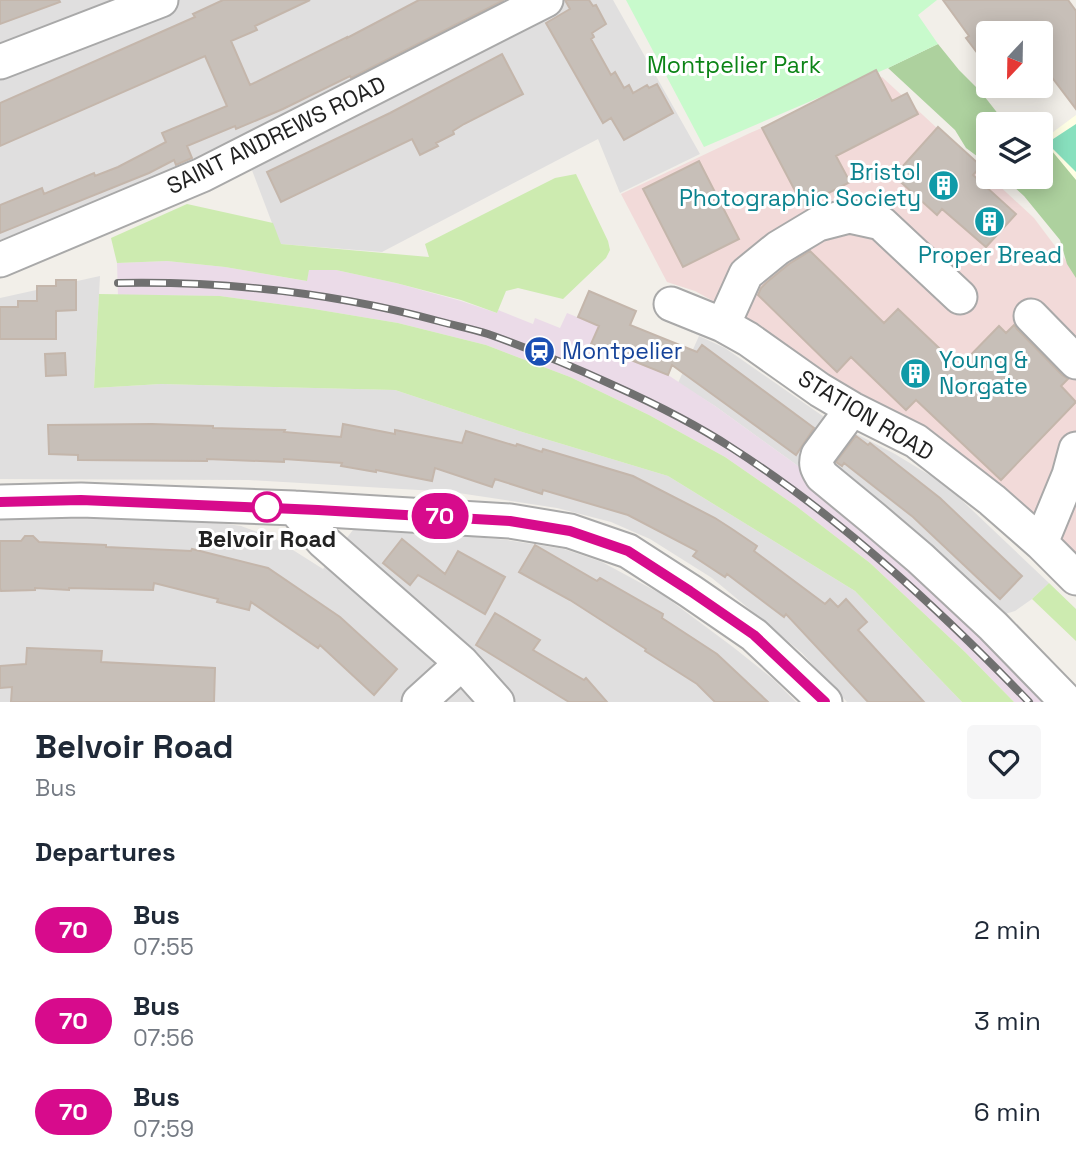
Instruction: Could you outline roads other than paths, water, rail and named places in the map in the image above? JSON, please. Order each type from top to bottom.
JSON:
[{"type":"street","points":[[0,62],[161,0]]},
{"type":"street","name":"SAINT ANDREWS ROAD","points":[[0,260],[202,174],[530,4]]},
{"type":"street","points":[[723,325],[746,274],[778,248],[818,224],[849,216],[881,223],[960,296]]},
{"type":"street","name":"STATION ROAD","points":[[671,304],[723,325],[748,339],[820,390],[916,441],[992,500],[1076,578]]},
{"type":"street","points":[[1031,316],[1076,362]]},
{"type":"street","points":[[852,409],[818,455],[817,469],[964,599],[1067,702]]},
{"type":"street","points":[[1041,543],[1069,475],[1076,449]]},
{"type":"street","points":[[0,502],[81,500],[294,508],[510,521],[570,531],[628,551],[690,591],[754,635],[825,702]]},
{"type":"street","points":[[294,508],[324,541],[462,663],[497,702]]},
{"type":"street","points":[[419,702],[462,663]]},
{"type":"railway","points":[[118,283],[240,287],[362,303],[488,334],[552,358],[630,393],[718,439],[772,475],[850,534],[924,599],[1029,702]]},
{"type":"place","name":"Bristol Photographic Society","points":[[944,185]]},
{"type":"place","name":"Proper Bread","points":[[990,221]]},
{"type":"place","name":"Montpelier","points":[[539,351]]},
{"type":"place","name":"Young & Norgate","points":[[916,373]]},
{"type":"place","name":"Belvoir Road","points":[[267,507]]},
{"type":"park label","name":"Montpelier Park","points":[[734,65]]}]
